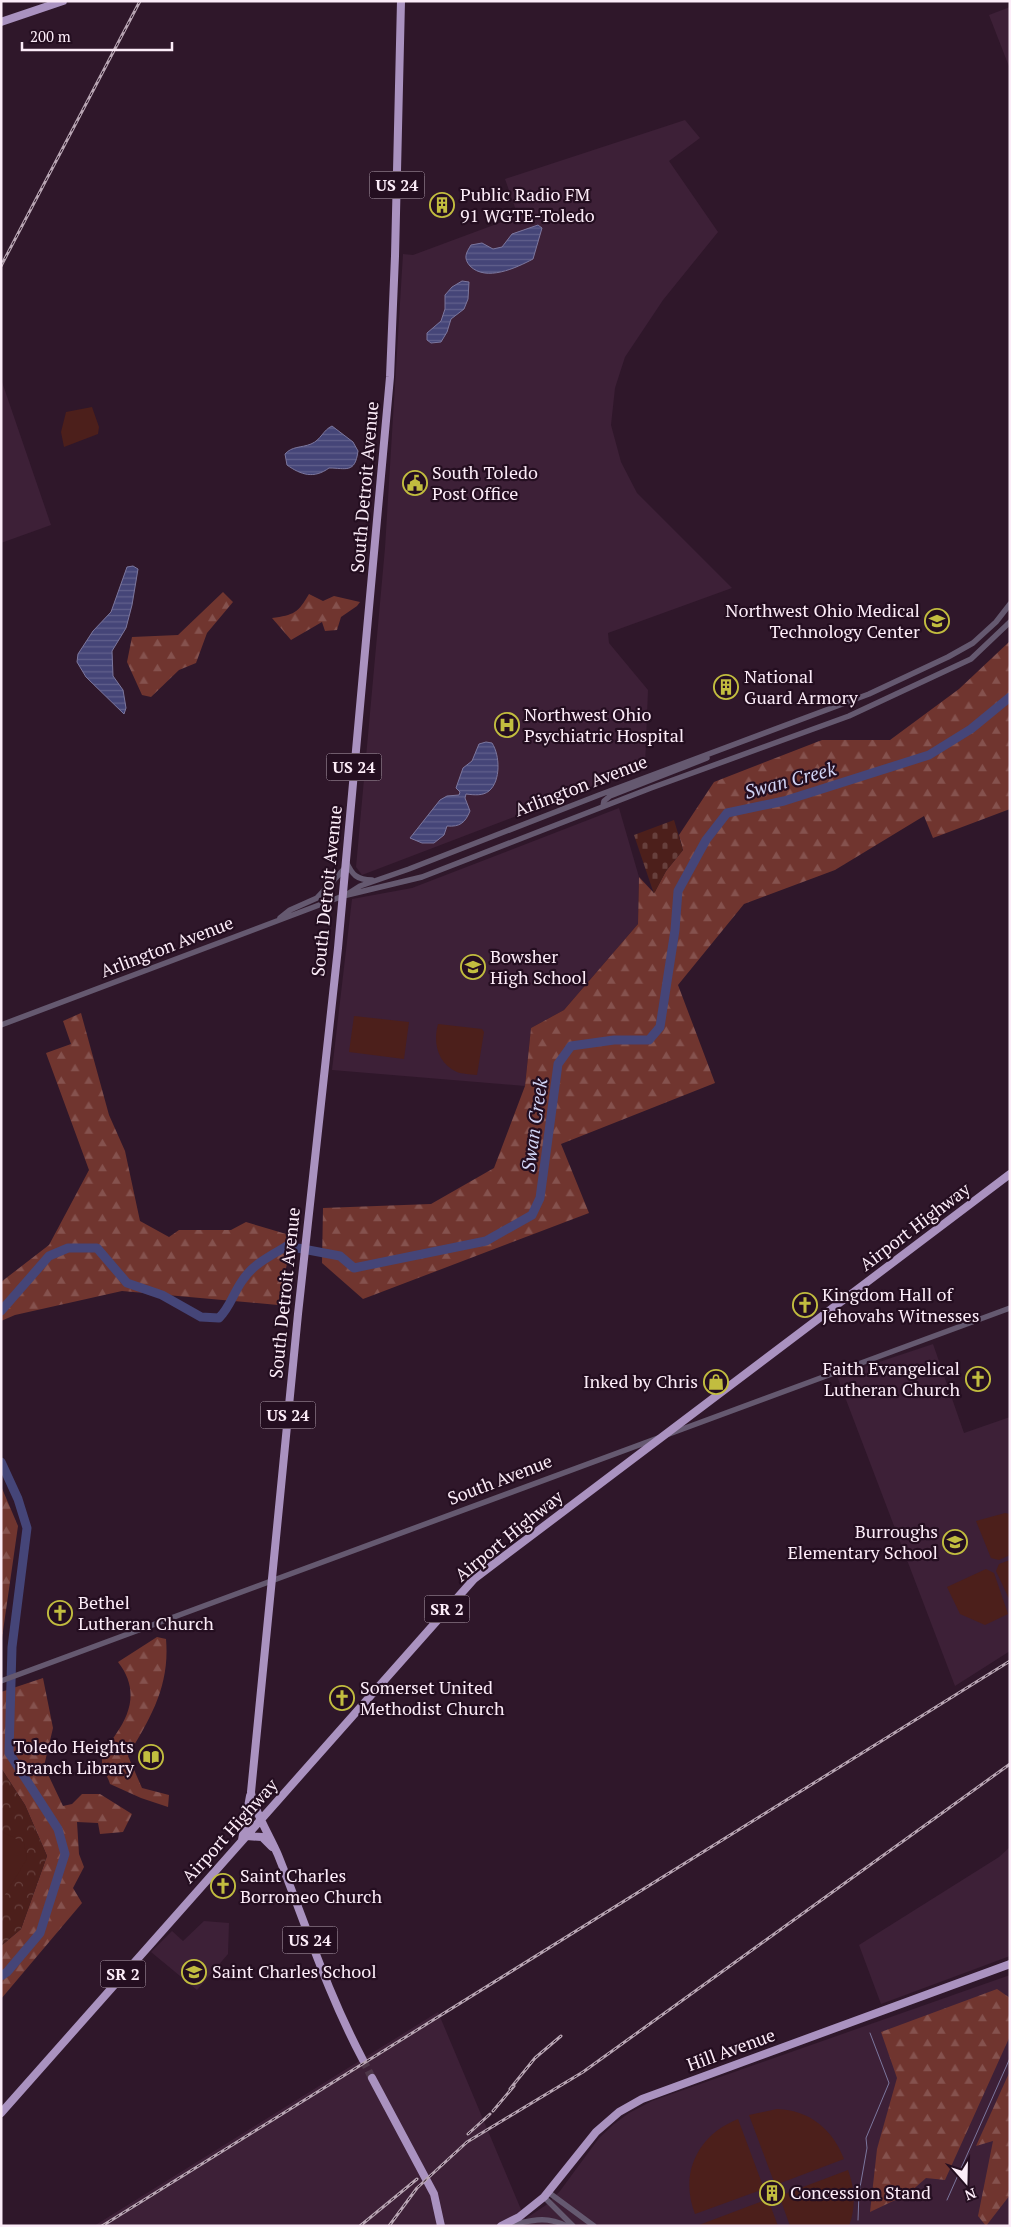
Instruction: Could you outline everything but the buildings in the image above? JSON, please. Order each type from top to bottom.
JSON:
[{"type":"main road","points":[[1,22],[63,1]]},
{"type":"main road","name":"South Detroit Avenue","points":[[251,1792],[303,1267],[343,896],[390,377],[395,256],[400,1]]},
{"type":"main road","name":"Airport Highway","points":[[1,2113],[474,1579],[1010,1174]]},
{"type":"main road","points":[[251,1792],[246,1812],[244,1838],[262,1837],[278,1854]]},
{"type":"main road","name":"US 24","points":[[251,1792],[251,1800],[278,1854],[329,1991],[363,2060]]},
{"type":"main road","name":"Hill Avenue","points":[[501,2226],[518,2217],[546,2195],[596,2132],[619,2112],[642,2099],[1010,1964]]},
{"type":"main road","points":[[372,2078],[434,2194],[442,2224]]},
{"type":"street","name":"Arlington Avenue","points":[[343,896],[360,886],[870,694],[973,643],[985,633],[1010,604]]},
{"type":"street","name":"Arlington Avenue","points":[[1,1025],[343,896],[422,877],[603,806],[875,705],[971,659],[1010,622]]},
{"type":"street","points":[[603,806],[604,801],[610,796],[698,763],[731,746]]},
{"type":"street","points":[[277,921],[290,910],[317,898],[346,864],[357,878],[377,880]]},
{"type":"street","name":"South Avenue","points":[[1,1681],[1010,1308]]},
{"type":"street","points":[[546,2195],[573,2226]]},
{"type":"street","points":[[546,2195],[594,2226]]},
{"type":"street","points":[[505,2226],[542,2218],[553,2220],[566,2226]]},
{"type":"shaded area","points":[[1010,7],[1010,69],[989,15]]},
{"type":"shaded area","points":[[685,120],[700,138],[669,161],[718,232],[663,300],[625,357],[615,388],[611,425],[621,462],[637,493],[732,588],[608,633],[609,643],[648,690],[645,767],[362,875],[356,867],[385,548],[403,254],[413,255],[518,216],[505,179]]},
{"type":"shaded area","points":[[538,225],[542,228],[533,259],[510,269],[492,273],[477,271],[466,260],[471,245],[482,243],[493,249],[502,247],[512,234]]},
{"type":"shaded area","points":[[462,281],[469,282],[468,299],[464,309],[451,319],[447,332],[441,342],[431,343],[427,340],[427,333],[441,321],[445,309],[445,295],[452,287]]},
{"type":"shaded area","points":[[1,379],[51,525],[1,543]]},
{"type":"shaded area","points":[[332,426],[353,442],[358,451],[355,463],[352,466],[345,469],[329,468],[313,475],[302,473],[287,465],[285,454],[288,451],[314,442]]},
{"type":"shaded area","points":[[133,566],[138,569],[132,605],[126,628],[112,651],[113,676],[123,690],[126,708],[124,714],[86,677],[77,662],[78,654],[93,631],[111,612],[127,567]]},
{"type":"shaded area","points":[[492,743],[497,754],[498,768],[493,787],[484,794],[466,794],[465,798],[470,811],[466,819],[459,825],[447,826],[444,835],[434,843],[422,843],[410,838],[440,800],[447,796],[459,795],[460,792],[456,788],[463,768],[472,761],[479,744]]},
{"type":"shaded area","name":"Bowsher High School","points":[[619,808],[639,877],[638,924],[564,1010],[531,1028],[525,1086],[332,1070],[352,899],[412,888]]},
{"type":"shaded area","name":"Burroughs Elementary School","points":[[933,1344],[964,1433],[1010,1417],[1010,1651],[955,1686],[837,1376]]},
{"type":"shaded area","points":[[1010,1847],[1010,1956],[881,2004],[859,1945],[999,1857]]},
{"type":"shaded area","name":"Saint Charles School","points":[[204,1921],[229,1923],[228,1954],[197,1990],[151,1952],[172,1931],[183,1941]]},
{"type":"shaded area","points":[[1010,1975],[1010,2226],[94,2226],[438,2012],[525,2219],[546,2205],[560,2191],[599,2138],[614,2124],[629,2113],[652,2101]]},
{"type":"green space","points":[[92,407],[99,427],[98,434],[64,447],[61,432],[66,412]]},
{"type":"green space","points":[[223,592],[233,602],[207,633],[196,663],[179,670],[151,697],[142,695],[127,662],[132,637],[178,635]]},
{"type":"green space","points":[[309,594],[323,601],[334,596],[360,602],[341,617],[337,630],[325,631],[322,622],[291,640],[272,618],[286,616],[295,612]]},
{"type":"green space","points":[[1010,641],[1010,809],[933,838],[924,816],[835,870],[744,904],[678,985],[715,1083],[561,1144],[589,1213],[363,1299],[322,1263],[323,1208],[431,1204],[494,1168],[525,1086],[531,1028],[564,1010],[638,924],[639,877],[654,893],[666,871],[683,850],[679,835],[714,782],[822,740],[890,740],[959,689]]},
{"type":"green space","points":[[674,820],[683,850],[666,871],[654,894],[634,835]]},
{"type":"green space","points":[[81,1013],[109,1115],[125,1151],[140,1221],[169,1237],[179,1230],[231,1230],[246,1222],[293,1236],[278,1305],[122,1291],[15,1315],[1,1321],[1,1282],[49,1245],[89,1170],[46,1053],[71,1044],[63,1021]]},
{"type":"green space","points":[[354,1016],[409,1022],[404,1059],[349,1052]]},
{"type":"green space","points":[[438,1024],[482,1029],[484,1032],[477,1075],[457,1072],[450,1068],[441,1058],[436,1038]]},
{"type":"green space","points":[[1,1486],[18,1526],[1,1645]]},
{"type":"green space","points":[[1005,1513],[1010,1514],[1010,1555],[999,1560],[991,1558],[976,1521]]},
{"type":"green space","points":[[1010,1560],[1010,1601],[996,1571],[999,1564]]},
{"type":"green space","points":[[986,1569],[994,1573],[1008,1614],[985,1625],[960,1614],[947,1587]]},
{"type":"green space","points":[[157,1637],[166,1639],[165,1672],[162,1686],[151,1714],[128,1756],[142,1788],[169,1795],[168,1807],[141,1798],[110,1784],[102,1762],[105,1750],[122,1725],[129,1707],[130,1689],[128,1680],[118,1662]]},
{"type":"green space","points":[[43,1678],[53,1728],[44,1766],[63,1806],[72,1804],[82,1794],[100,1794],[132,1814],[123,1832],[100,1834],[98,1823],[77,1822],[79,1854],[84,1867],[73,1888],[82,1903],[1,1999],[1,1946],[21,1929],[47,1856],[25,1805],[1,1768],[1,1692]]},
{"type":"green space","points":[[1,1768],[25,1805],[47,1856],[21,1929],[1,1946]]},
{"type":"green space","points":[[1,1831],[24,1843],[27,1859],[1,1901]]},
{"type":"green space","points":[[997,1989],[1010,1998],[1010,2036],[945,2180],[926,2178],[908,2194],[870,2212],[877,2149],[897,2078],[881,2032]]},
{"type":"green space","points":[[1010,2071],[1010,2195],[986,2226],[978,2216],[993,2141],[976,2146]]},
{"type":"green space","points":[[777,2109],[800,2113],[819,2124],[834,2139],[844,2159],[778,2184],[774,2182],[749,2115]]},
{"type":"green space","points":[[738,2119],[763,2186],[761,2190],[695,2214],[689,2184],[691,2170],[696,2157],[712,2135]]},
{"type":"green space","points":[[848,2170],[854,2198],[849,2226],[790,2226],[780,2198],[782,2195]]},
{"type":"green space","points":[[765,2200],[769,2202],[778,2226],[699,2225]]},
{"type":"waterway","name":"Swan Creek","points":[[1,1311],[49,1256],[68,1248],[97,1248],[127,1283],[162,1295],[201,1317],[219,1318],[246,1275],[262,1261],[287,1246],[340,1256],[354,1268],[486,1241],[532,1215],[540,1198],[558,1064],[571,1046],[614,1040],[649,1040],[660,1027],[675,930],[678,891],[706,840],[727,813],[784,801],[929,755],[971,729],[1010,697]]},
{"type":"waterway","name":"Swan Creek","points":[[1,1462],[18,1499],[27,1528],[12,1647],[9,1753],[58,1829],[65,1854],[40,1933],[7,1972],[1,1976]]},
{"type":"waterway","points":[[858,2220],[859,2193],[867,2148],[866,2138],[889,2083],[870,2033]]},
{"type":"waterway","points":[[947,2200],[1010,2058]]},
{"type":"tunnel","points":[[363,2060],[372,2078]]},
{"type":"railway","points":[[1,266],[140,1]]},
{"type":"railway","points":[[102,2226],[1010,1661]]},
{"type":"railway","points":[[389,2226],[417,2188],[467,2142],[583,2072],[1010,1764]]},
{"type":"railway","points":[[510,2089],[535,2058],[561,2036]]},
{"type":"railway","points":[[493,2111],[514,2086]]},
{"type":"railway","points":[[468,2134],[490,2114]]},
{"type":"railway","points":[[360,2226],[417,2179]]},
{"type":"place","name":"Public Radio FM 91 WGTE-Toledo","points":[[442,205]]},
{"type":"place","name":"South Toledo Post Office","points":[[415,483]]},
{"type":"place","name":"Northwest Ohio Medical Technology Center","points":[[937,621]]},
{"type":"place","name":"National Guard Armory","points":[[726,687]]},
{"type":"place","name":"Northwest Ohio Psychiatric Hospital","points":[[507,725]]},
{"type":"place","name":"Bowsher High School","points":[[473,967]]},
{"type":"place","name":"Kingdom Hall of Jehovahs Witnesses","points":[[805,1305]]},
{"type":"place","name":"Faith Evangelical Lutheran Church","points":[[978,1379]]},
{"type":"place","name":"Inked by Chris","points":[[716,1382]]},
{"type":"place","name":"Burroughs Elementary School","points":[[955,1542]]},
{"type":"place","name":"Bethel Lutheran Church","points":[[60,1613]]},
{"type":"place","name":"Somerset United Methodist Church","points":[[342,1698]]},
{"type":"place","name":"Toledo Heights Branch Library","points":[[151,1757]]},
{"type":"place","name":"Saint Charles Borromeo Church","points":[[223,1886]]},
{"type":"place","name":"Saint Charles School","points":[[194,1972]]},
{"type":"place","name":"Concession Stand","points":[[772,2193]]}]
